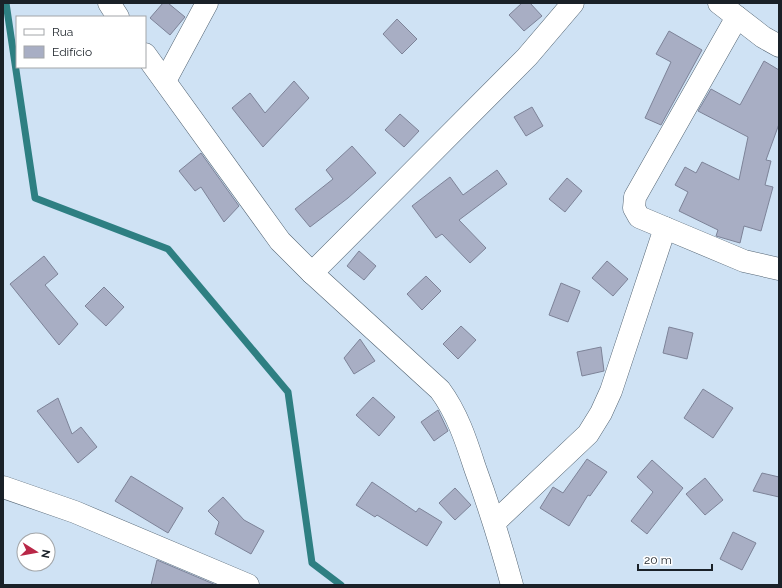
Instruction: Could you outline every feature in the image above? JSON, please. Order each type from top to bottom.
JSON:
[{"type":"street","points":[[109,3],[117,16]]},
{"type":"street","points":[[165,81],[207,3]]},
{"type":"street","points":[[312,273],[527,57],[573,3]]},
{"type":"street","points":[[719,3],[763,37],[779,46]]},
{"type":"street","points":[[736,17],[635,197],[634,208],[639,217],[744,261],[779,270]]},
{"type":"street","points":[[146,55],[280,241],[312,273],[440,390],[451,406],[463,433],[495,522],[512,585]]},
{"type":"street","points":[[495,522],[588,434],[601,413],[611,391],[665,228]]},
{"type":"street","points":[[3,487],[75,512],[248,585]]},
{"type":"building","points":[[163,3],[168,3],[185,17],[170,35],[150,18]]},
{"type":"building","points":[[522,3],[530,3],[542,16],[524,31],[509,15]]},
{"type":"building","points":[[397,19],[417,39],[402,54],[383,34]]},
{"type":"building","points":[[669,31],[702,50],[661,125],[645,118],[671,62],[656,54]]},
{"type":"building","points":[[764,61],[779,70],[779,124],[766,160],[771,161],[765,185],[773,187],[761,231],[744,226],[740,243],[716,236],[718,230],[679,211],[688,192],[675,185],[685,167],[696,173],[702,162],[739,180],[748,137],[698,111],[711,89],[740,105]]},
{"type":"building","points":[[294,81],[309,98],[263,147],[232,108],[250,93],[265,113]]},
{"type":"building","points":[[532,107],[543,126],[526,136],[514,117]]},
{"type":"building","points":[[400,114],[419,131],[404,147],[385,130]]},
{"type":"building","points":[[352,146],[376,173],[348,198],[310,227],[295,209],[333,179],[326,170]]},
{"type":"building","points":[[201,153],[239,206],[224,222],[201,187],[195,191],[179,171]]},
{"type":"building","points":[[497,170],[507,184],[459,220],[486,248],[470,263],[442,234],[436,238],[412,206],[450,177],[463,195]]},
{"type":"building","points":[[567,178],[582,191],[565,212],[549,199]]},
{"type":"building","points":[[359,251],[376,266],[364,280],[347,266]]},
{"type":"building","points":[[44,256],[58,274],[45,285],[78,324],[59,345],[10,284]]},
{"type":"building","points":[[607,261],[628,279],[613,296],[592,278]]},
{"type":"building","points":[[426,276],[441,291],[422,310],[407,294]]},
{"type":"building","points":[[561,283],[580,291],[568,322],[549,315]]},
{"type":"building","points":[[104,287],[124,307],[106,326],[85,306]]},
{"type":"building","points":[[461,326],[476,340],[458,359],[443,344]]},
{"type":"building","points":[[669,327],[693,333],[687,359],[663,353]]},
{"type":"building","points":[[360,339],[375,361],[354,374],[344,358]]},
{"type":"building","points":[[601,347],[604,371],[582,376],[577,352]]},
{"type":"building","points":[[703,389],[733,408],[713,438],[684,418]]},
{"type":"building","points":[[373,397],[395,417],[379,436],[356,415]]},
{"type":"building","points":[[58,398],[72,434],[81,427],[97,447],[78,463],[37,411]]},
{"type":"building","points":[[438,410],[448,431],[434,441],[421,422]]},
{"type":"building","points":[[587,459],[607,472],[590,496],[588,495],[569,526],[540,508],[553,487],[563,493]]},
{"type":"building","points":[[652,460],[683,488],[647,534],[631,521],[653,492],[637,477]]},
{"type":"building","points":[[762,473],[779,477],[779,497],[753,491]]},
{"type":"building","points":[[131,476],[183,508],[168,533],[115,501]]},
{"type":"building","points":[[705,478],[723,500],[705,515],[686,494]]},
{"type":"building","points":[[372,482],[416,512],[419,508],[442,522],[427,546],[377,515],[375,517],[356,505]]},
{"type":"building","points":[[455,488],[471,505],[455,520],[439,503]]},
{"type":"building","points":[[223,497],[244,520],[264,531],[251,554],[215,534],[219,522],[208,511]]},
{"type":"building","points":[[733,532],[756,543],[742,570],[720,559]]},
{"type":"building","points":[[157,560],[216,585],[151,585]]},
{"type":"waterway","points":[[6,3],[35,198],[168,249],[288,392],[312,563],[341,585]]}]
